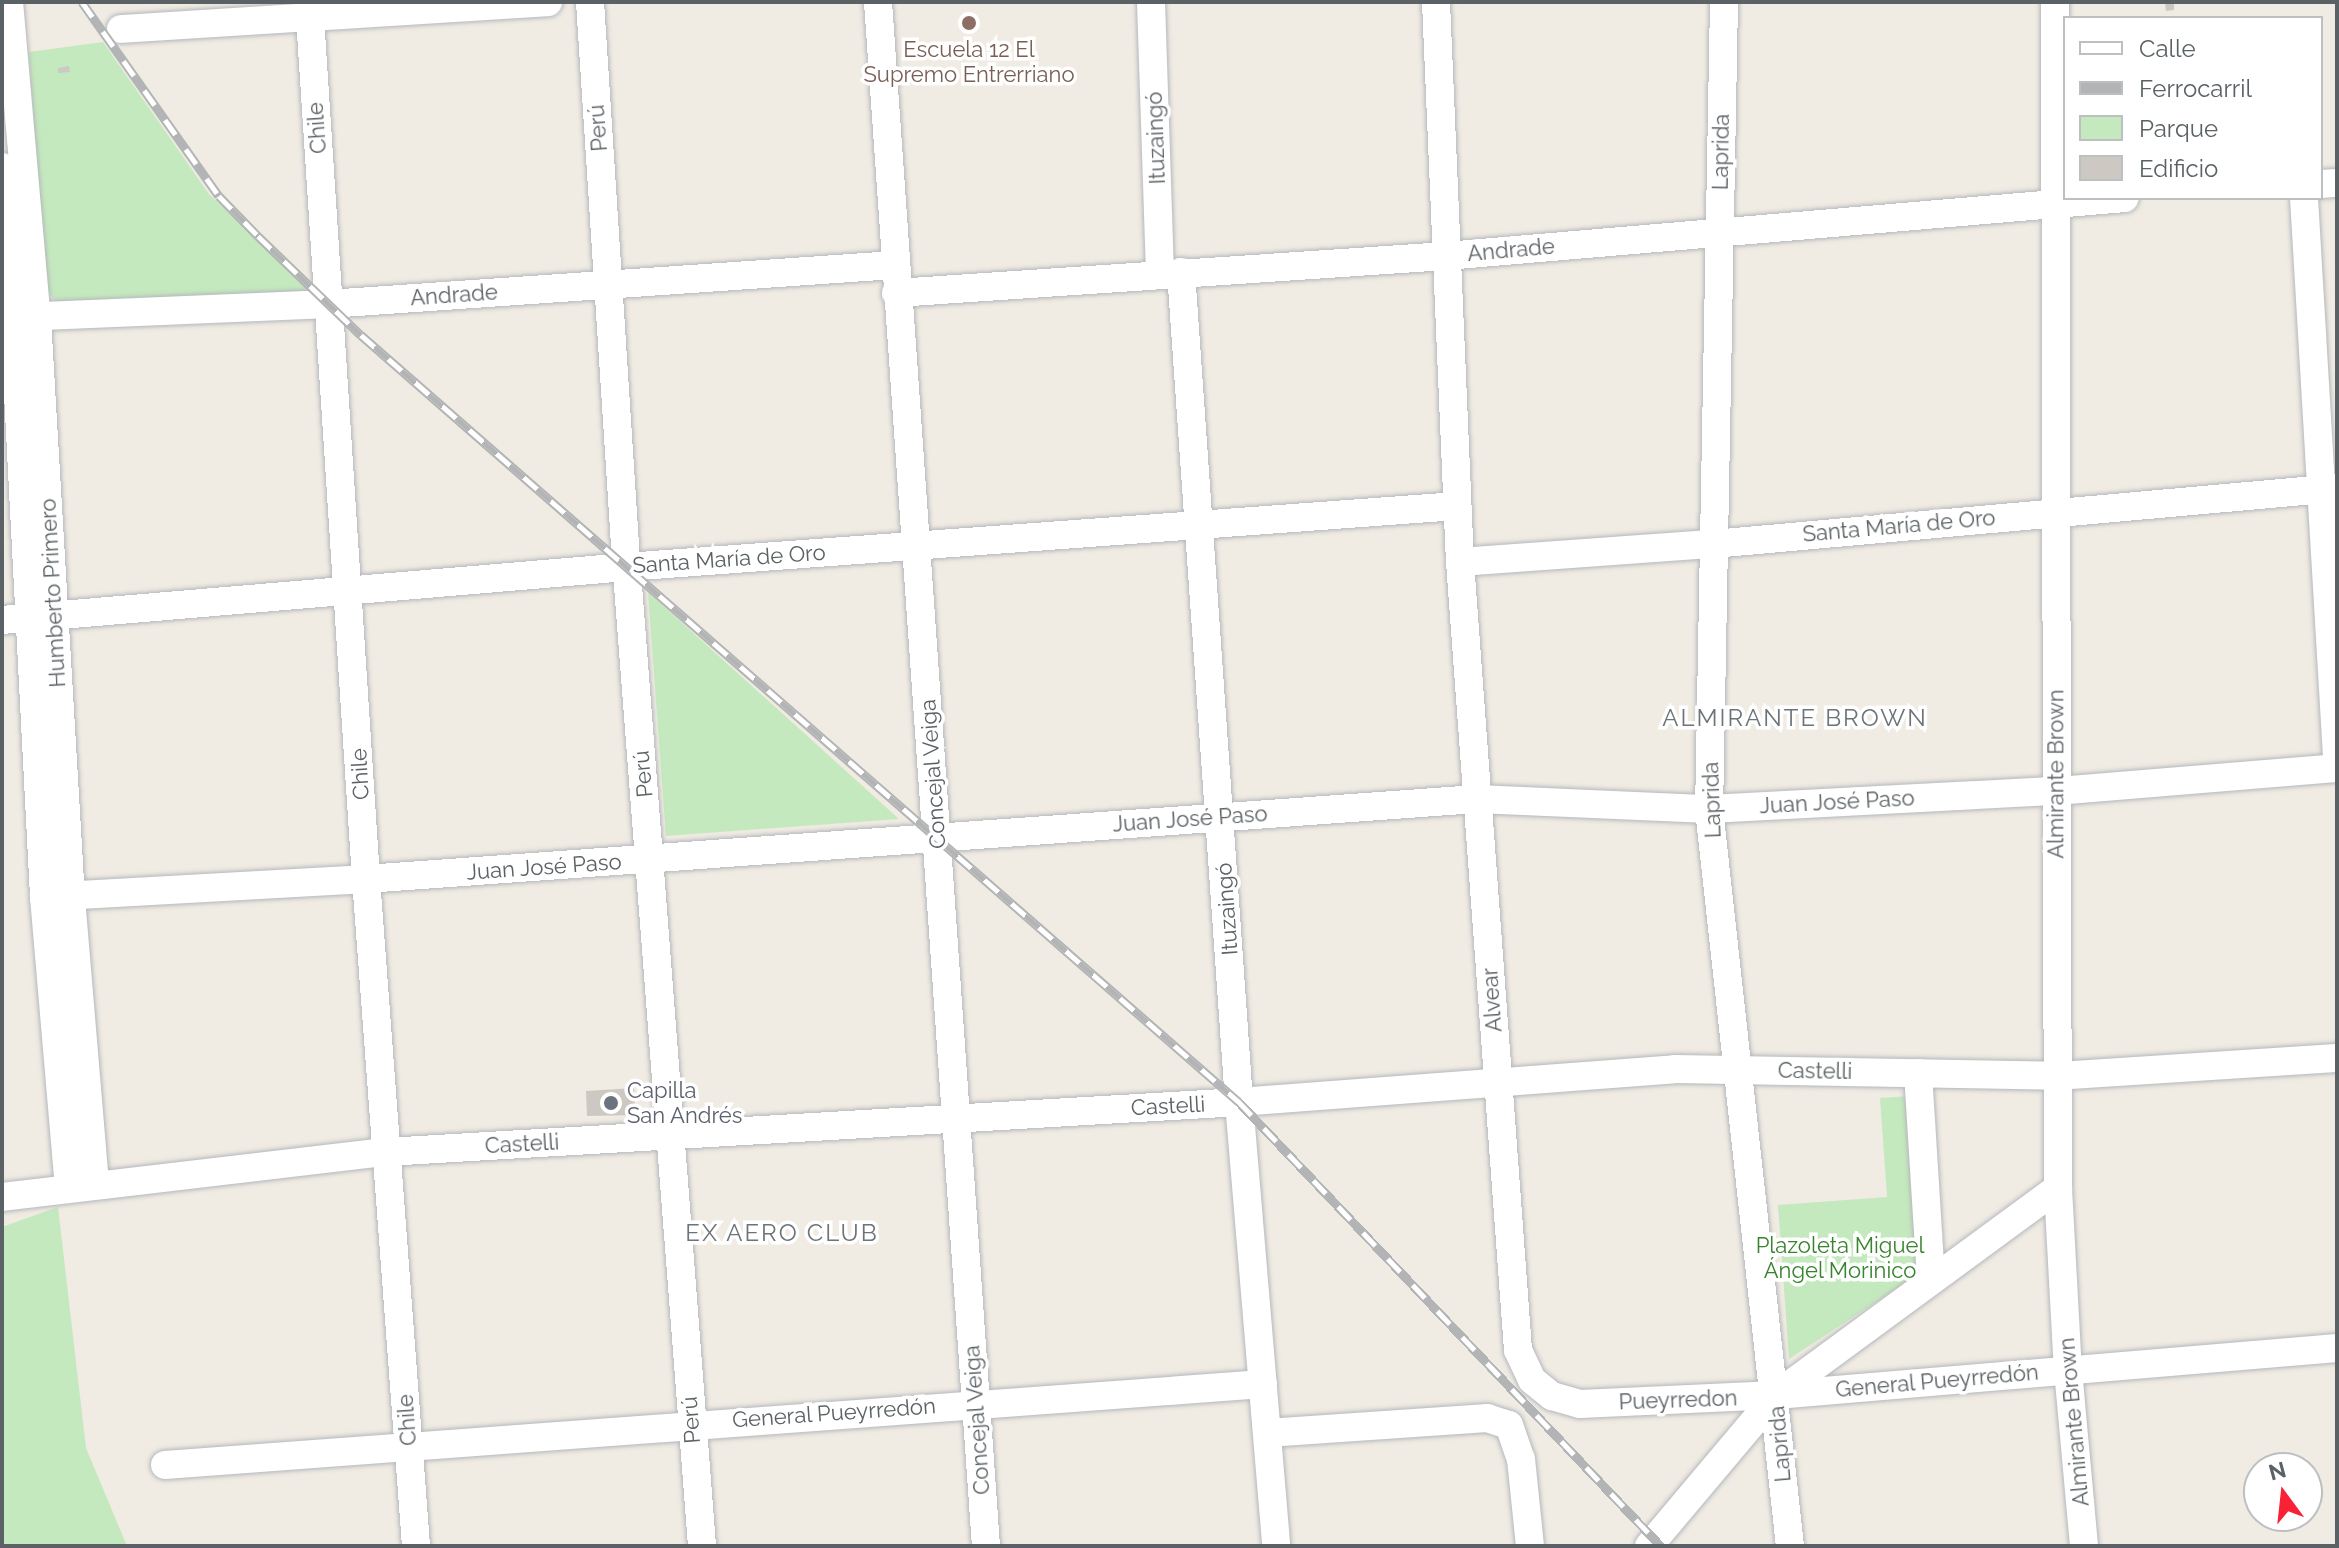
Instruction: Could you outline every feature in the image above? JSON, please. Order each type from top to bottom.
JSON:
[{"type":"street","name":"Humberto Primero","points":[[9,2],[26,318],[29,617],[82,1186]]},
{"type":"street","points":[[121,29],[310,10],[548,2]]},
{"type":"street","name":"Perú","points":[[590,2],[626,567],[702,1546]]},
{"type":"street","name":"Concejal Veiga","points":[[878,2],[986,1546]]},
{"type":"street","name":"Ituzaingó","points":[[1151,2],[1171,274],[1200,524],[1239,1102],[1276,1546]]},
{"type":"street","name":"Alvear","points":[[1436,2],[1460,562],[1518,1350],[1532,1380],[1552,1396],[1580,1404]]},
{"type":"street","name":"Laprida","points":[[1724,2],[1709,809],[1736,1070],[1776,1395],[1790,1546]]},
{"type":"street","name":"Almirante Brown","points":[[2055,2],[2058,1188],[2068,1370],[2084,1546]]},
{"type":"street","name":"Chile","points":[[310,10],[350,590],[366,879],[416,1546]]},
{"type":"street","name":"Humberto Primero","points":[[2,167],[26,318]]},
{"type":"street","name":"Andrade","points":[[26,318],[328,304],[609,284],[1171,274],[1446,256],[2102,200]]},
{"type":"street","points":[[2304,200],[2330,488],[2337,756]]},
{"type":"street","name":"Santa María de Oro","points":[[1460,562],[1713,544],[2330,488]]},
{"type":"street","name":"Santa María de Oro","points":[[29,617],[626,567],[1457,506]]},
{"type":"street","name":"Juan José Paso","points":[[57,897],[650,860],[938,836],[1477,799],[1709,809],[2057,791],[2337,768]]},
{"type":"street","name":"Castelli","points":[[2,1197],[386,1152],[1239,1102],[1675,1069],[2057,1076],[2337,1058]]},
{"type":"street","points":[[1918,1073],[1931,1280]]},
{"type":"street","points":[[1649,1546],[1776,1395],[2058,1188]]},
{"type":"street","name":"General Pueyrredón","points":[[1776,1395],[2337,1348]]},
{"type":"street","name":"General Pueyrredón","points":[[165,1465],[976,1402],[1263,1384]]},
{"type":"street","name":"Pueyrredon","points":[[1580,1404],[1776,1395]]},
{"type":"street","points":[[1267,1433],[1487,1418],[1509,1425],[1521,1459],[1530,1546]]},
{"type":"green space","points":[[103,42],[209,194],[311,291],[57,302],[45,290],[29,52]]},
{"type":"green space","points":[[648,592],[899,819],[666,836]]},
{"type":"green space","name":"Plazoleta Miguel Ángel Morinico","points":[[1927,1095],[1940,1260],[1789,1359],[1778,1205],[1887,1197],[1880,1098]]},
{"type":"green space","points":[[58,1207],[86,1448],[127,1546],[2,1546],[2,1227]]},
{"type":"building","points":[[2165,2],[2174,2],[2174,10],[2166,11]]},
{"type":"building","points":[[69,66],[70,72],[58,73],[58,68]]},
{"type":"building","name":"Capilla San Andrés","points":[[634,1088],[636,1115],[587,1116],[586,1091]]},
{"type":"railway","points":[[82,2],[219,196],[258,236],[361,335],[1239,1102],[1661,1546]]},
{"type":"place","name":"Escuela 12 El Supremo Entrerriano","points":[[969,23]]},
{"type":"place","name":"Capilla San Andrés","points":[[611,1103]]},
{"type":"district","name":"ALMIRANTE BROWN","points":[[1795,718]]},
{"type":"district","name":"EX AERO CLUB","points":[[782,1233]]}]
